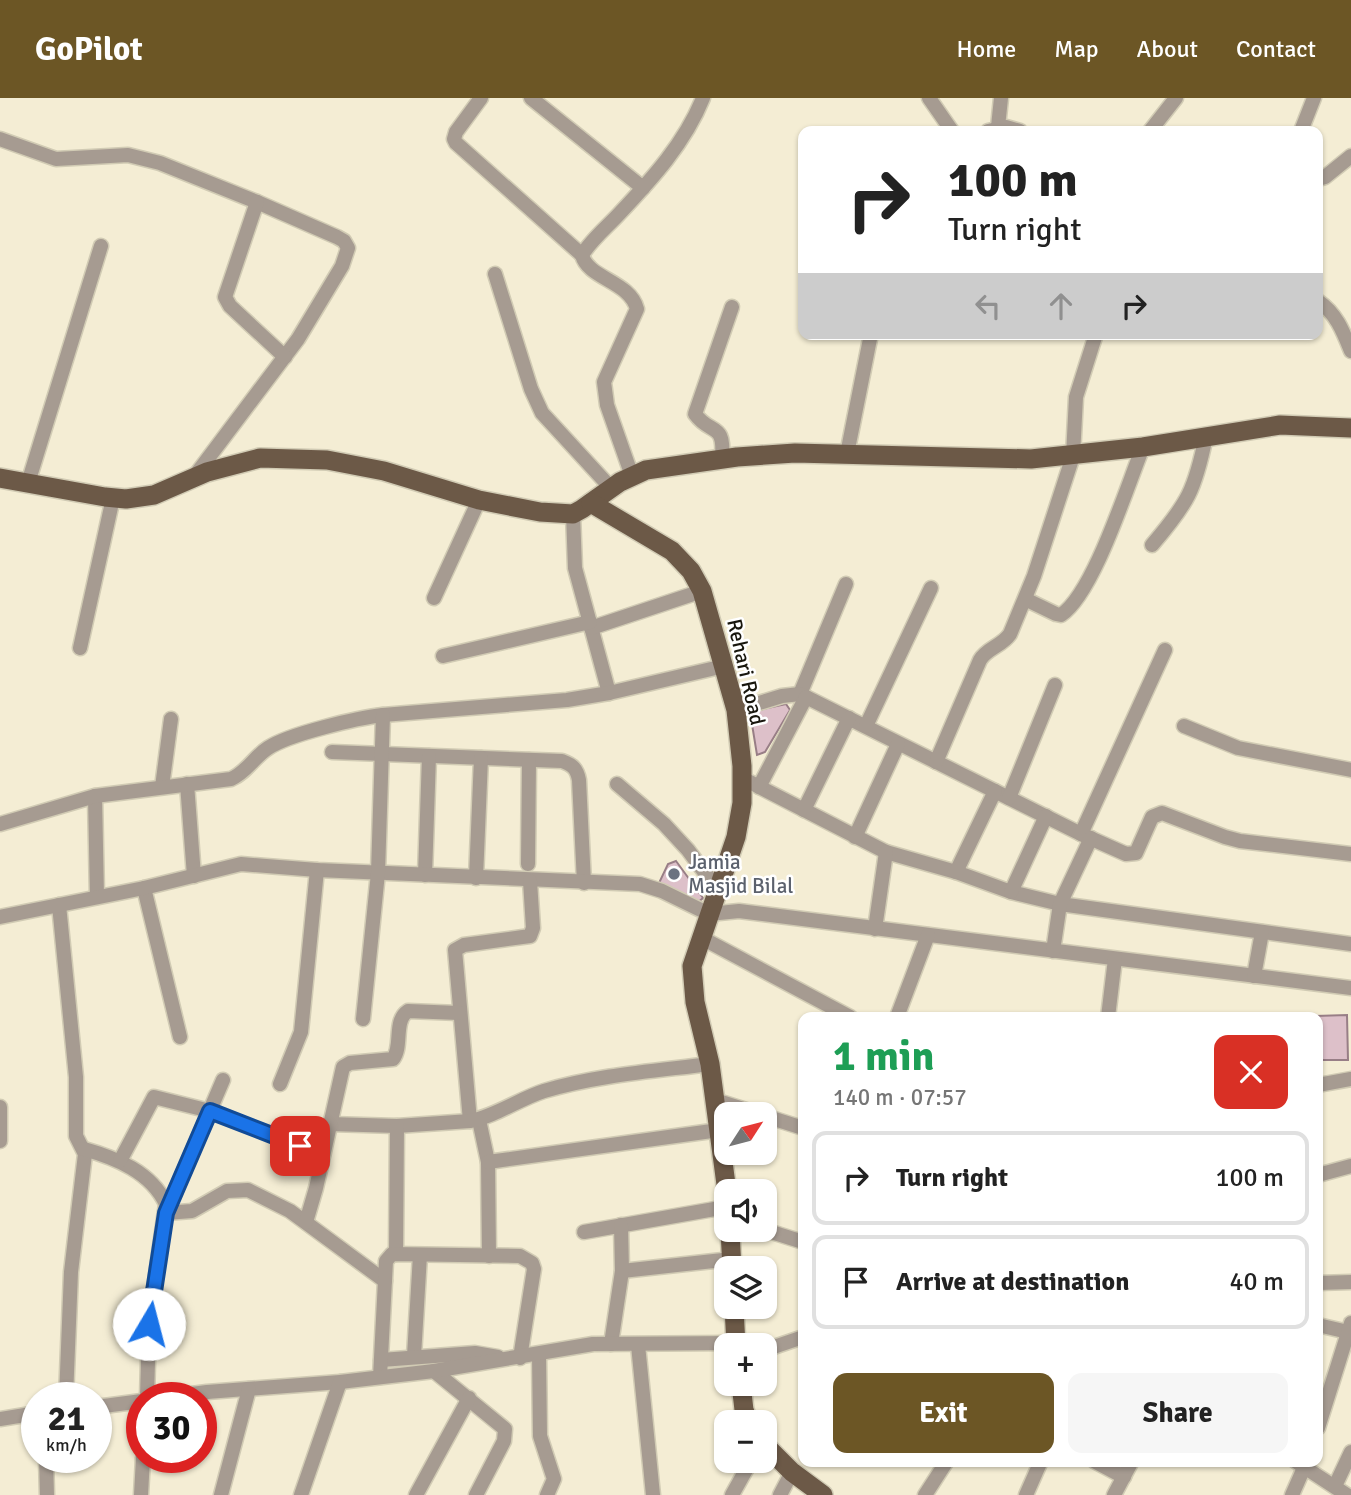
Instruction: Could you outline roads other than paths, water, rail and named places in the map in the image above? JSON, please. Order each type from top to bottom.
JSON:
[{"type":"main road","points":[[0,478],[126,499],[154,495],[236,463],[260,458],[327,460],[384,471],[479,500],[540,512],[573,514],[632,476],[664,467],[722,459],[795,453],[1031,459],[1143,447],[1280,425],[1308,424],[1351,428]]},
{"type":"main road","name":"Rehari Road","points":[[591,503],[672,551],[683,562],[702,591],[736,710],[751,782],[742,803],[736,837],[692,966],[695,1002],[710,1064],[715,1100]]},
{"type":"main road","points":[[777,1458],[823,1495]]},
{"type":"street","points":[[481,98],[456,132],[456,143],[582,255],[587,264],[633,298],[637,309],[604,382],[607,405],[632,476]]},
{"type":"street","points":[[531,98],[643,188]]},
{"type":"street","points":[[582,255],[643,188],[684,135],[703,98]]},
{"type":"street","points":[[929,98],[949,126]]},
{"type":"street","points":[[994,126],[1001,98]]},
{"type":"street","points":[[1154,126],[1176,98]]},
{"type":"street","points":[[1303,126],[1314,98]]},
{"type":"street","points":[[0,139],[56,159],[110,155],[144,159],[183,171],[344,241],[348,248],[342,266],[285,357],[193,479]]},
{"type":"street","points":[[1323,178],[1351,156]]},
{"type":"street","points":[[257,202],[225,297],[230,306],[285,357]]},
{"type":"street","points":[[28,483],[101,246]]},
{"type":"street","points":[[495,274],[531,389],[542,414],[611,488]]},
{"type":"street","points":[[1323,305],[1341,326],[1351,351]]},
{"type":"street","points":[[722,459],[722,438],[717,430],[695,414],[732,307]]},
{"type":"street","points":[[847,454],[870,340]]},
{"type":"street","points":[[936,762],[982,656],[1005,641],[1025,599],[1073,456],[1076,397],[1094,340]]},
{"type":"street","points":[[1152,545],[1177,516],[1193,489],[1206,436]]},
{"type":"street","points":[[1025,599],[1056,614],[1061,615],[1068,609],[1101,554],[1143,447]]},
{"type":"street","points":[[80,648],[113,498]]},
{"type":"street","points":[[435,598],[479,500]]},
{"type":"street","points":[[573,514],[575,568],[609,694]]},
{"type":"street","points":[[846,584],[803,695],[751,782],[886,852],[956,872],[1011,892],[1060,904],[1351,944]]},
{"type":"street","points":[[866,726],[931,588]]},
{"type":"street","points":[[443,656],[590,625],[702,591]]},
{"type":"street","points":[[1053,951],[1060,904],[1165,650]]},
{"type":"street","points":[[0,824],[95,796],[231,779],[239,776],[270,746],[342,723],[383,715],[545,703],[609,694],[724,666]]},
{"type":"street","points":[[1009,798],[1055,685]]},
{"type":"street","points":[[736,710],[782,696],[803,695],[1086,836],[1132,855],[1138,850],[1152,817],[1162,813],[1226,838],[1351,854]]},
{"type":"street","points":[[363,1019],[379,873],[383,715]]},
{"type":"street","points":[[804,810],[849,718]]},
{"type":"street","points":[[162,787],[172,719]]},
{"type":"street","points":[[1184,726],[1238,748],[1351,770]]},
{"type":"street","points":[[855,837],[898,744]]},
{"type":"street","points":[[332,752],[562,761],[577,771],[583,883]]},
{"type":"street","points":[[425,875],[429,756]]},
{"type":"street","points":[[475,878],[481,758]]},
{"type":"street","points":[[528,864],[529,760]]},
{"type":"street","points":[[187,784],[194,876]]},
{"type":"street","points":[[617,784],[664,824],[688,850],[717,889]]},
{"type":"street","points":[[956,872],[995,791]]},
{"type":"street","points":[[95,796],[97,897]]},
{"type":"street","points":[[1011,892],[1046,816]]},
{"type":"street","points":[[875,929],[886,852]]},
{"type":"street","points":[[0,917],[144,888],[241,864],[256,864],[317,870],[651,886],[709,914],[739,911],[1351,988]]},
{"type":"street","points":[[280,1084],[301,1032],[317,870]]},
{"type":"street","points":[[489,1256],[488,1162],[474,1120],[459,1013],[455,950],[464,945],[530,936],[533,933],[530,881]]},
{"type":"street","points":[[144,888],[180,1037]]},
{"type":"street","points":[[59,905],[75,1065],[75,1131],[84,1149],[71,1272],[67,1382]]},
{"type":"street","points":[[1254,976],[1262,932]]},
{"type":"street","points":[[899,1012],[928,935]]},
{"type":"street","points":[[700,937],[841,1012]]},
{"type":"street","points":[[1109,1012],[1115,959]]},
{"type":"street","points":[[306,1222],[343,1068],[350,1063],[393,1059],[398,1052],[404,1013],[408,1011],[459,1013]]},
{"type":"street","points":[[330,1124],[397,1125],[474,1120],[527,1097],[565,1086],[710,1064]]},
{"type":"street","points":[[1323,1084],[1351,1079]]},
{"type":"street","points":[[166,1213],[223,1080]]},
{"type":"street","points":[[120,1161],[150,1099],[154,1097],[210,1111],[323,1155]]},
{"type":"street","points":[[715,1100],[721,1102]]},
{"type":"street","points":[[0,1107],[1,1135]]},
{"type":"street","points":[[777,1120],[798,1126]]},
{"type":"street","points":[[397,1125],[397,1254]]},
{"type":"street","points":[[488,1162],[714,1131]]},
{"type":"street","points":[[84,1149],[120,1161],[153,1185],[166,1204],[149,1324],[147,1382]]},
{"type":"street","points":[[1323,1174],[1351,1166]]},
{"type":"street","points":[[166,1213],[192,1211],[227,1191],[248,1190],[273,1201],[306,1222],[385,1281]]},
{"type":"street","points":[[584,1232],[714,1209]]},
{"type":"street","points":[[611,1344],[622,1270],[621,1225]]},
{"type":"street","points":[[777,1234],[798,1240]]},
{"type":"street","points":[[380,1377],[388,1257],[397,1254],[520,1256],[532,1263],[534,1269],[513,1359]]},
{"type":"street","points":[[414,1356],[420,1255]]},
{"type":"street","points":[[622,1270],[714,1265]]},
{"type":"street","points":[[1323,1283],[1351,1282]]},
{"type":"street","points":[[1323,1325],[1350,1327],[1323,1412]]},
{"type":"street","points":[[777,1346],[798,1339]]},
{"type":"street","points":[[217,1392],[434,1371],[593,1344],[714,1345]]},
{"type":"street","points":[[638,1345],[653,1495]]},
{"type":"street","points":[[381,1360],[475,1353],[513,1359]]},
{"type":"street","points":[[539,1354],[540,1436],[555,1479],[547,1495]]},
{"type":"street","points":[[434,1371],[505,1429],[506,1435],[476,1495]]},
{"type":"street","points":[[301,1495],[340,1382]]},
{"type":"street","points":[[221,1495],[249,1389]]},
{"type":"street","points":[[416,1495],[469,1398]]},
{"type":"street","points":[[0,1419],[21,1416]]},
{"type":"street","points":[[1308,1467],[1341,1491],[1351,1452]]},
{"type":"street","points":[[925,1495],[943,1467]]},
{"type":"street","points":[[1026,1495],[1038,1467]]},
{"type":"street","points":[[1105,1467],[1124,1477]]},
{"type":"street","points":[[1114,1495],[1129,1467]]},
{"type":"street","points":[[1292,1495],[1302,1467]]},
{"type":"street","points":[[780,1495],[792,1472]]},
{"type":"street","points":[[46,1473],[47,1495]]},
{"type":"street","points":[[141,1495],[142,1473]]},
{"type":"street","points":[[732,1495],[744,1473]]},
{"type":"place","name":"Jamia Masjid Bilal","points":[[674,874]]}]
